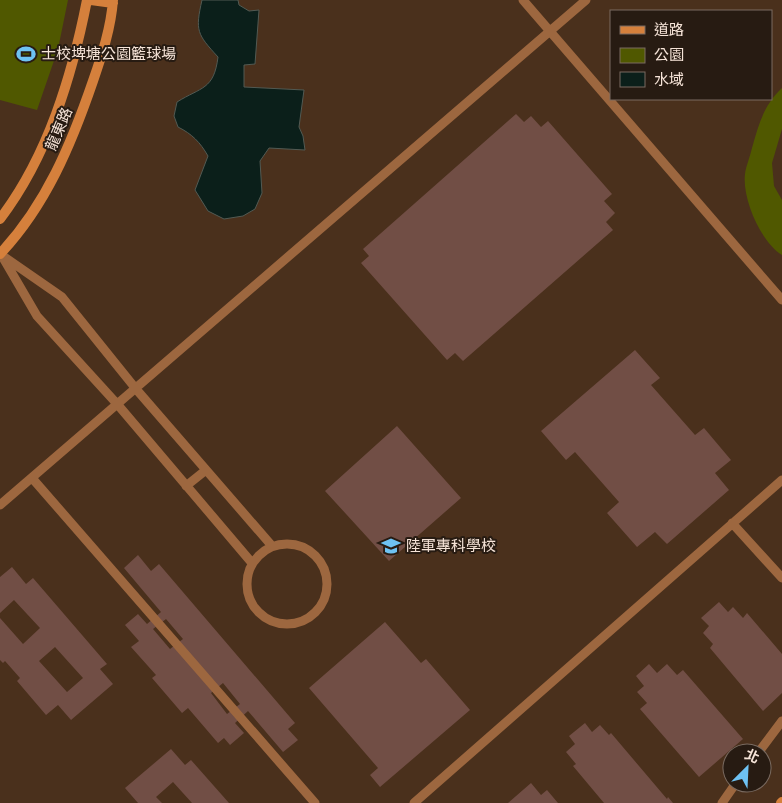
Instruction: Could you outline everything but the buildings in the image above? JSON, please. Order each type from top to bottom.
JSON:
[{"type":"street","points":[[89,0],[113,2]]},
{"type":"street","name":"龍東路","points":[[0,219],[23,185],[56,116],[78,47],[89,0]]},
{"type":"street","name":"龍東路","points":[[0,254],[24,229],[43,198],[77,129],[105,46],[113,2]]},
{"type":"lane","points":[[524,0],[782,300]]},
{"type":"lane","points":[[0,505],[586,0]]},
{"type":"lane","points":[[0,254],[62,297],[136,389],[272,546]]},
{"type":"lane","points":[[0,254],[37,316],[118,405],[252,563]]},
{"type":"lane","points":[[186,486],[206,470]]},
{"type":"lane","points":[[32,478],[315,803]]},
{"type":"lane","points":[[414,803],[782,480]]},
{"type":"lane","points":[[732,523],[782,578]]},
{"type":"lane","points":[[284,544],[297,545],[309,551],[319,560],[325,571],[327,584],[325,597],[318,609],[309,618],[296,623],[283,624],[270,620],[258,613],[250,602],[246,589],[247,575],[252,563],[261,553],[272,546],[284,544]]},
{"type":"lane","points":[[766,743],[782,721]]},
{"type":"green space","points":[[0,0],[68,0],[58,49],[37,110],[0,100]]},
{"type":"green space","points":[[782,88],[782,129],[772,163],[774,186],[782,200],[782,255],[767,240],[754,219],[745,184],[746,168],[760,123],[770,102]]},
{"type":"water","points":[[202,0],[238,0],[239,5],[249,11],[259,10],[255,64],[244,65],[244,87],[304,90],[299,127],[303,136],[305,150],[269,148],[260,161],[262,193],[255,209],[243,216],[224,219],[208,211],[195,190],[208,156],[195,139],[178,127],[174,116],[177,102],[210,82],[216,68],[218,57],[199,32],[198,26]]},
{"type":"place","name":"士校埤塘公園籃球場","points":[[26,54]]},
{"type":"place","name":"陸軍專科學校","points":[[391,546]]}]
